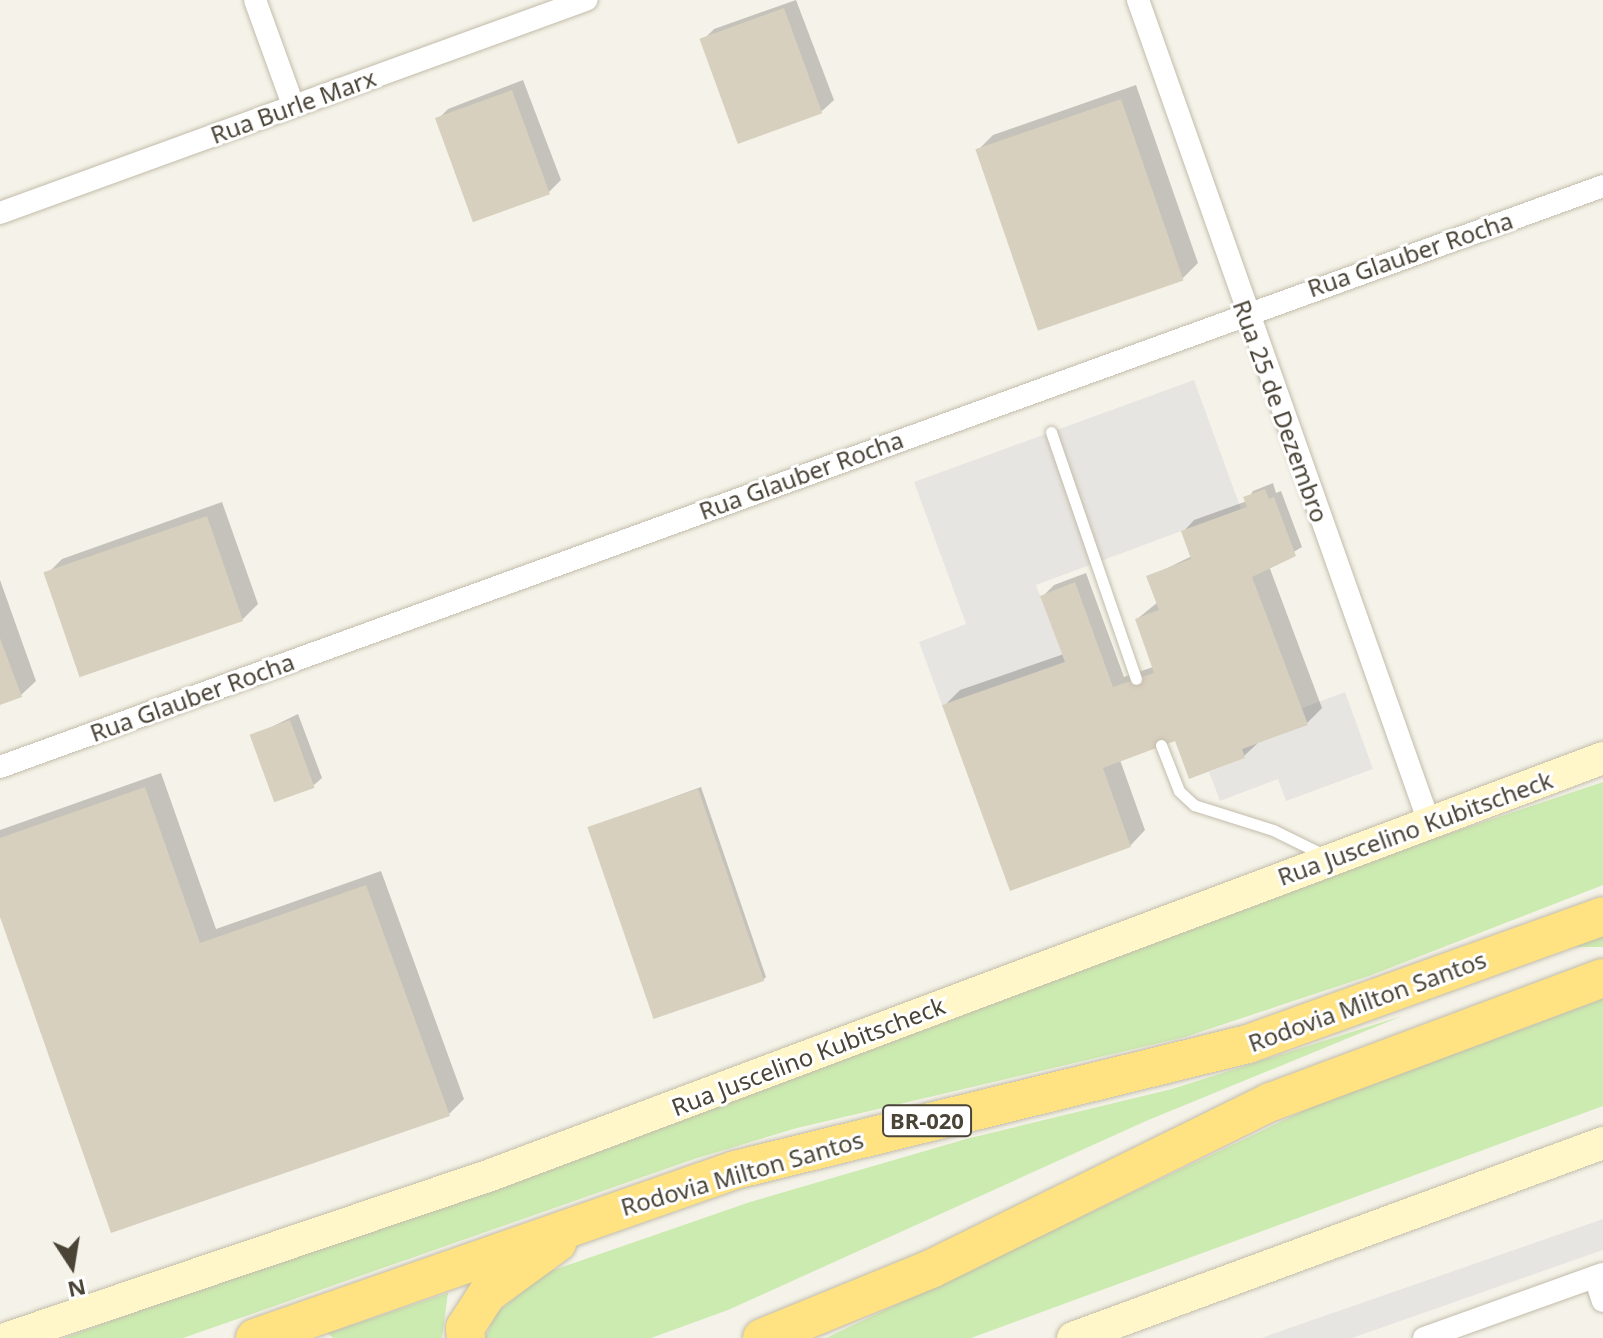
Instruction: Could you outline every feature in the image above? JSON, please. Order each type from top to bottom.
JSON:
[{"type":"highway","name":"Rodovia Milton Santos","points":[[255,1338],[592,1218],[764,1163],[1248,1044],[1603,916]]},
{"type":"highway","points":[[762,1338],[931,1269],[1271,1102],[1603,978]]},
{"type":"highway","points":[[466,1338],[465,1328],[487,1294],[592,1218]]},
{"type":"main road","name":"Rua Juscelino Kubitscheck","points":[[8,1338],[488,1176],[1603,758]]},
{"type":"main road","points":[[1073,1338],[1603,1143]]},
{"type":"street","points":[[255,0],[293,105]]},
{"type":"street","name":"Rua Burle Marx","points":[[0,213],[586,0]]},
{"type":"street","name":"Rua 25 de Dezembro","points":[[1138,0],[1429,822]]},
{"type":"street","name":"Rua Glauber Rocha","points":[[0,767],[1246,312],[1603,186]]},
{"type":"street","points":[[1424,1338],[1599,1276],[1603,1301]]},
{"type":"lane","points":[[1051,432],[1136,679]]},
{"type":"lane","points":[[1161,745],[1179,791],[1194,805],[1273,830],[1331,858]]},
{"type":"green space","points":[[1603,782],[1603,885],[1369,976],[1185,1037],[797,1128],[694,1159],[183,1338],[64,1338],[1397,851]]},
{"type":"green space","points":[[1529,928],[1603,928],[1603,947],[1529,947]]},
{"type":"green space","points":[[1603,999],[1603,1106],[971,1338],[826,1338],[1316,1105]]},
{"type":"green space","points":[[1402,1016],[1146,1121],[728,1310],[651,1338],[485,1338],[496,1313],[545,1273],[750,1202],[966,1139],[1172,1089]]},
{"type":"green space","points":[[448,1293],[442,1338],[333,1338],[328,1333]]},
{"type":"shaded area","points":[[1194,380],[1241,509],[1036,585],[1065,662],[942,705],[919,642],[966,624],[914,482]]},
{"type":"shaded area","points":[[1345,692],[1373,769],[1286,801],[1278,779],[1220,801],[1209,772],[1245,758],[1242,749],[1308,725],[1302,708]]},
{"type":"shaded area","points":[[1603,1219],[1603,1250],[1352,1338],[1261,1338]]},
{"type":"building","points":[[784,8],[822,113],[738,144],[699,39]]},
{"type":"building","points":[[512,90],[550,194],[473,222],[435,118]]},
{"type":"building","points":[[1121,99],[1184,281],[1038,331],[975,149]]},
{"type":"building","points":[[1265,489],[1269,499],[1274,497],[1296,556],[1252,577],[1308,725],[1242,749],[1245,758],[1189,779],[1175,741],[1103,768],[1131,847],[1010,891],[942,705],[1065,662],[1040,596],[1075,582],[1113,687],[1154,673],[1135,619],[1159,610],[1146,576],[1191,559],[1181,531],[1247,507],[1243,497]]},
{"type":"building","points":[[207,516],[243,621],[80,677],[43,572]]},
{"type":"building","points":[[0,638],[22,697],[0,705]]},
{"type":"building","points":[[290,720],[315,788],[274,802],[250,735]]},
{"type":"building","points":[[145,787],[200,943],[366,885],[450,1116],[111,1233],[0,917],[0,838]]},
{"type":"building","points":[[698,789],[764,981],[653,1019],[587,827]]}]
